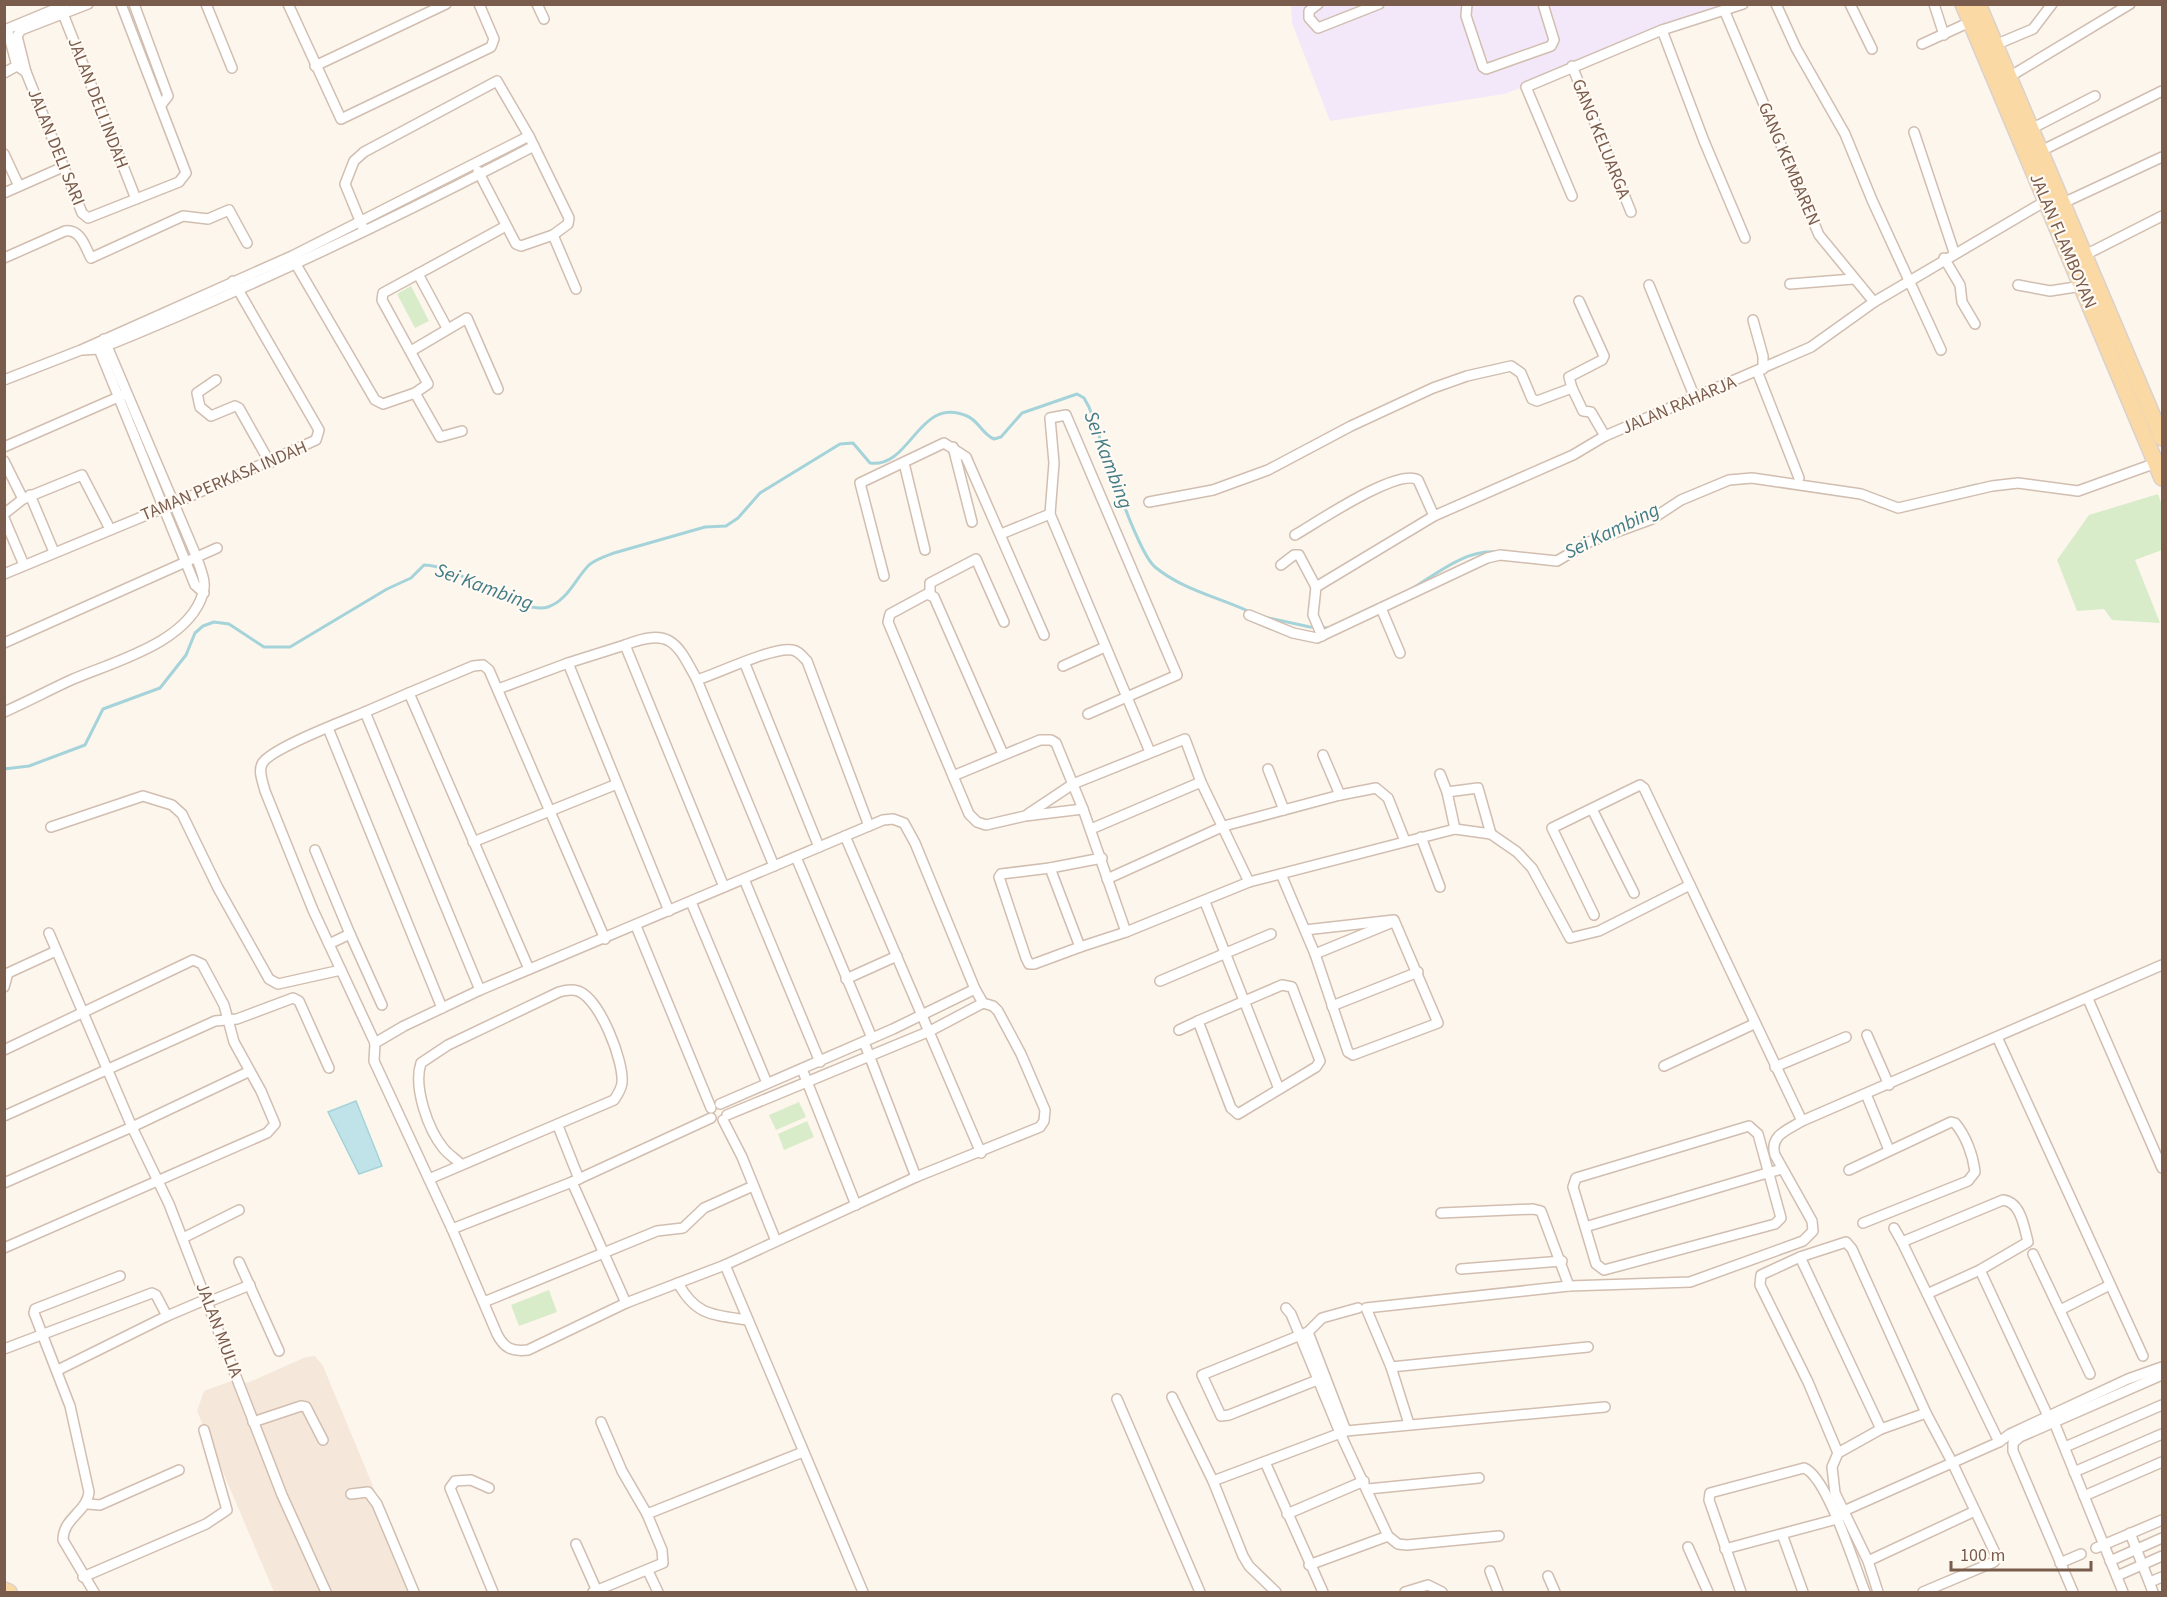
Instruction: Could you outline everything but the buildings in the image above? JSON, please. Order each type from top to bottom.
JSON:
[{"type":"main road","name":"JALAN FLAMBOYAN","points":[[1963,4],[2055,199],[2085,255],[2157,414],[2162,437]]},
{"type":"main road","name":"JALAN FLAMBOYAN","points":[[1978,4],[2041,152],[2082,286],[2163,478]]},
{"type":"main road","points":[[4,1590],[9,1593]]},
{"type":"street","points":[[63,8],[88,4]]},
{"type":"street","name":"JALAN DELI SARI","points":[[63,8],[18,32],[17,38],[22,67],[86,217],[183,180],[186,173],[121,4]]},
{"type":"street","name":"JALAN DELI SARI","points":[[134,4],[168,96],[161,105]]},
{"type":"street","points":[[206,4],[232,68]]},
{"type":"street","points":[[315,66],[446,4]]},
{"type":"street","points":[[288,5],[339,118],[344,119],[493,45],[494,39],[478,4]]},
{"type":"street","points":[[537,4],[544,19]]},
{"type":"street","points":[[1318,4],[1309,11],[1309,18],[1318,28],[1379,4]]},
{"type":"street","points":[[1467,4],[1466,16],[1483,67],[1486,69],[1551,46],[1554,40],[1543,4]]},
{"type":"street","points":[[1572,196],[1525,89],[1572,66],[1662,30],[1725,12],[1743,4]]},
{"type":"street","points":[[1776,4],[1796,48],[1845,134],[1872,200],[1941,350]]},
{"type":"street","points":[[1850,4],[1872,49]]},
{"type":"street","points":[[1934,4],[1944,35]]},
{"type":"street","points":[[1995,45],[2033,29],[2052,4]]},
{"type":"street","points":[[2009,77],[2130,4]]},
{"type":"street","name":"JALAN DELI INDAH","points":[[63,8],[135,199]]},
{"type":"street","name":"GANG KEMBAREN","points":[[1725,12],[1819,235],[1874,302]]},
{"type":"street","points":[[1922,44],[1970,22]]},
{"type":"street","points":[[1662,30],[1704,141],[1746,238]]},
{"type":"street","name":"GANG KELUARGA","points":[[1572,66],[1631,212]]},
{"type":"street","points":[[4,73],[22,67]]},
{"type":"street","points":[[366,232],[345,184],[354,161],[364,152],[497,81],[502,86],[534,146],[569,218],[568,224],[553,235],[520,246],[506,226],[474,164]]},
{"type":"street","points":[[2041,152],[2163,91]]},
{"type":"street","points":[[2031,129],[2095,96]]},
{"type":"street","points":[[1914,132],[1954,252]]},
{"type":"street","points":[[4,380],[238,290],[529,136]]},
{"type":"street","points":[[101,344],[233,281],[366,232],[534,146]]},
{"type":"street","points":[[4,154],[19,186]]},
{"type":"street","name":"JALAN RAHARJA","points":[[1316,587],[1434,516],[1573,455],[1605,436],[1811,347],[1874,302],[1944,258],[2055,199],[2163,157]]},
{"type":"street","points":[[4,194],[63,167]]},
{"type":"street","points":[[4,258],[72,230],[77,233],[91,258],[183,216],[208,219],[229,210],[247,243]]},
{"type":"street","points":[[2085,255],[2163,216]]},
{"type":"street","points":[[294,260],[377,403],[386,403],[416,393],[428,384],[382,300],[382,295],[506,226]]},
{"type":"street","points":[[553,235],[576,290]]},
{"type":"street","points":[[1944,258],[1960,285],[1962,302],[1975,324]]},
{"type":"street","points":[[418,274],[447,328]]},
{"type":"street","points":[[1790,284],[1853,279]]},
{"type":"street","name":"TAMAN PERKASA INDAH","points":[[4,574],[270,463],[314,442],[320,434],[233,281]]},
{"type":"street","points":[[1649,285],[1695,398]]},
{"type":"street","points":[[2018,285],[2050,291],[2082,286]]},
{"type":"street","points":[[1579,301],[1604,358],[1569,377],[1582,411],[1591,412],[1605,436]]},
{"type":"street","points":[[411,351],[464,318],[470,320],[498,389]]},
{"type":"street","points":[[1753,320],[1763,356],[1760,370],[1799,478]]},
{"type":"street","points":[[4,712],[70,680],[148,649],[193,613],[204,593],[204,578],[187,535],[169,506],[101,344]]},
{"type":"street","points":[[1149,502],[1213,490],[1268,470],[1388,408],[1467,376],[1511,366],[1521,373],[1531,397],[1537,400],[1572,388]]},
{"type":"street","points":[[216,380],[197,393],[200,407],[211,416],[235,406],[239,408],[270,463]]},
{"type":"street","points":[[416,393],[440,437],[462,431]]},
{"type":"street","points":[[4,447],[122,396]]},
{"type":"street","points":[[1088,714],[1127,697],[1177,675],[1066,415],[1050,418],[1054,463],[1050,514],[1105,647],[1127,697],[1150,752]]},
{"type":"street","points":[[884,576],[860,483],[944,443],[966,457],[1044,635]]},
{"type":"street","points":[[953,447],[972,522]]},
{"type":"street","points":[[1249,615],[1315,638],[1487,558],[1500,555],[1545,561],[1563,559],[1589,542],[1646,522],[1681,500],[1729,480],[1752,478],[1862,494],[1898,508],[1992,486],[2018,483],[2078,491],[2155,460]]},
{"type":"street","points":[[4,461],[26,497],[54,552]]},
{"type":"street","points":[[904,463],[925,550]]},
{"type":"street","points":[[24,565],[4,516],[26,497],[82,475],[110,529]]},
{"type":"street","points":[[1295,535],[1369,492],[1411,476],[1418,480],[1434,516]]},
{"type":"street","points":[[169,506],[177,540],[186,563],[195,585],[204,593]]},
{"type":"street","points":[[1001,534],[1050,514]]},
{"type":"street","points":[[177,540],[187,535]]},
{"type":"street","points":[[4,643],[217,548]]},
{"type":"street","points":[[1281,566],[1294,555],[1299,555],[1316,587],[1313,615],[1321,635]]},
{"type":"street","points":[[1003,754],[937,601],[930,594],[930,583],[976,559],[1004,622]]},
{"type":"street","points":[[930,594],[892,612],[887,620],[969,814],[977,822],[986,825],[1025,816],[1083,809]]},
{"type":"street","points":[[1381,608],[1400,654]]},
{"type":"street","points":[[498,689],[568,663],[626,645],[650,638],[666,638],[680,648],[697,680],[774,866]]},
{"type":"street","points":[[626,645],[724,887]]},
{"type":"street","points":[[1063,666],[1105,647]]},
{"type":"street","points":[[697,680],[770,653],[795,650],[807,661],[868,826]]},
{"type":"street","points":[[568,663],[669,911]]},
{"type":"street","points":[[745,663],[819,847]]},
{"type":"street","points":[[605,939],[489,670],[478,665],[409,693],[267,757],[261,765],[260,774],[272,811],[329,944],[375,1043],[374,1061],[501,1341],[513,1350],[528,1350],[626,1303],[725,1265],[916,1178],[1040,1127],[1044,1120],[1045,1110],[1010,1030],[993,1006],[982,1003],[930,1031],[725,1117]]},
{"type":"street","points":[[409,693],[529,969]]},
{"type":"street","points":[[365,712],[480,990]]},
{"type":"street","points":[[328,728],[442,1008]]},
{"type":"street","points":[[1025,816],[1073,784],[1185,738],[1201,782],[1249,882]]},
{"type":"street","points":[[953,776],[1044,739],[1053,740],[1091,829],[1126,932]]},
{"type":"street","points":[[1323,755],[1340,795]]},
{"type":"street","points":[[1268,769],[1284,810]]},
{"type":"street","points":[[1440,774],[1447,792],[1455,829]]},
{"type":"street","points":[[1091,829],[1201,782]]},
{"type":"street","points":[[473,842],[617,784]]},
{"type":"street","points":[[1594,915],[1551,829],[1638,785],[1643,786],[1802,1121]]},
{"type":"street","points":[[1107,879],[1224,826],[1340,795],[1376,788],[1383,791],[1405,841]]},
{"type":"street","points":[[1447,792],[1479,788],[1491,834]]},
{"type":"street","points":[[51,827],[141,796],[172,805],[182,814],[218,888],[269,980],[278,984],[341,970]]},
{"type":"street","points":[[1592,808],[1634,893]]},
{"type":"street","points":[[375,1043],[480,990],[868,826],[893,819],[907,827],[982,1003]]},
{"type":"street","points":[[1101,858],[999,877],[1029,964],[1126,932],[1205,902],[1249,882],[1455,829],[1491,834],[1517,852],[1532,868],[1570,938],[1599,931],[1690,885]]},
{"type":"street","points":[[845,836],[981,1153]]},
{"type":"street","points":[[1421,837],[1440,887]]},
{"type":"street","points":[[315,850],[381,1005]]},
{"type":"street","points":[[796,857],[846,979],[868,1040],[870,1057],[916,1178]]},
{"type":"street","points":[[1050,868],[1080,947]]},
{"type":"street","points":[[1281,874],[1315,954],[1348,1052],[1353,1055],[1437,1025],[1439,1022],[1396,921],[1392,919],[1305,930]]},
{"type":"street","points":[[744,879],[820,1062]]},
{"type":"street","points":[[691,902],[767,1083]]},
{"type":"street","points":[[1205,902],[1279,1089]]},
{"type":"street","points":[[1315,954],[1396,921]]},
{"type":"street","points":[[636,926],[714,1110],[725,1117]]},
{"type":"street","name":"JALAN MULIA","points":[[49,933],[132,1127],[183,1238],[253,1422],[326,1593]]},
{"type":"street","points":[[329,944],[350,934]]},
{"type":"street","points":[[1160,981],[1271,934]]},
{"type":"street","points":[[4,987],[8,973],[56,951]]},
{"type":"street","points":[[846,979],[897,956]]},
{"type":"street","points":[[4,1050],[193,960],[202,964],[220,995],[232,1037],[274,1119],[273,1128],[4,1248]]},
{"type":"street","points":[[1409,1424],[1391,1367],[1366,1308],[1569,1286],[1690,1282],[1803,1241],[1814,1231],[1812,1221],[1782,1169],[1773,1149],[1774,1139],[1802,1121],[2163,965]]},
{"type":"street","points":[[1332,1006],[1418,972]]},
{"type":"street","points":[[1179,1030],[1198,1021],[1281,985],[1289,985],[1321,1057],[1316,1067],[1243,1112],[1234,1112],[1198,1021]]},
{"type":"street","points":[[452,1229],[576,1180],[767,1083],[820,1062],[975,989]]},
{"type":"street","points":[[429,1179],[558,1126],[614,1100],[621,1090],[619,1059],[604,1023],[588,997],[574,990],[549,997],[448,1045],[421,1063],[418,1082],[425,1110],[443,1148],[462,1165]]},
{"type":"street","points":[[4,1116],[215,1021],[246,1016],[295,998],[299,1001],[329,1068]]},
{"type":"street","points":[[2088,999],[2163,1168]]},
{"type":"street","points":[[1664,1066],[1754,1024]]},
{"type":"street","points":[[1867,1035],[1889,1085]]},
{"type":"street","points":[[1775,1067],[1846,1037]]},
{"type":"street","points":[[1997,1037],[2143,1356]]},
{"type":"street","points":[[802,1069],[856,1205]]},
{"type":"street","points":[[4,1183],[132,1127],[248,1072]]},
{"type":"street","points":[[1866,1094],[1889,1150]]},
{"type":"street","points":[[714,1110],[725,1108],[725,1117],[776,1241]]},
{"type":"street","points":[[1849,1170],[1951,1122],[1955,1123],[1971,1152],[1975,1172],[1968,1181],[1863,1223]]},
{"type":"street","points":[[558,1126],[603,1251],[626,1303]]},
{"type":"street","points":[[1749,1126],[1758,1134],[1781,1218],[1775,1224],[1604,1270],[1596,1264],[1586,1227],[1573,1187],[1576,1178],[1749,1126]]},
{"type":"street","points":[[1586,1227],[1782,1169]]},
{"type":"street","points":[[484,1302],[603,1251],[657,1231],[683,1228],[704,1208],[753,1186]]},
{"type":"street","points":[[1902,1242],[2003,1200],[2010,1200],[2016,1206],[2028,1242],[1980,1270],[1927,1294]]},
{"type":"street","points":[[1441,1214],[1537,1209],[1541,1211],[1562,1261],[1569,1286]]},
{"type":"street","points":[[183,1238],[239,1210]]},
{"type":"street","points":[[1894,1228],[1999,1442]]},
{"type":"street","points":[[1838,1454],[1808,1382],[1760,1285],[1761,1275],[1800,1257],[1842,1242],[1848,1244],[1926,1413],[1953,1462],[1996,1561],[1923,1593]]},
{"type":"street","points":[[2033,1254],[2090,1374]]},
{"type":"street","points":[[1800,1257],[1881,1429]]},
{"type":"street","points":[[1461,1269],[1562,1261]]},
{"type":"street","points":[[239,1262],[279,1352]]},
{"type":"street","points":[[725,1265],[863,1593]]},
{"type":"street","points":[[1980,1270],[2065,1447],[2100,1546],[2110,1561],[2123,1593]]},
{"type":"street","points":[[88,1504],[87,1479],[70,1406],[58,1370],[34,1313],[35,1309],[120,1276]]},
{"type":"street","points":[[678,1283],[686,1298],[698,1310],[748,1320]]},
{"type":"street","points":[[58,1370],[167,1316],[250,1285]]},
{"type":"street","points":[[2060,1310],[2110,1285]]},
{"type":"street","points":[[4,1349],[152,1293],[156,1295],[167,1316]]},
{"type":"street","points":[[1286,1308],[1304,1333],[1343,1432],[1388,1536],[1398,1544],[1407,1545],[1500,1536]]},
{"type":"street","points":[[1322,1378],[1229,1415],[1221,1416],[1202,1376],[1203,1373],[1304,1333],[1322,1318],[1358,1308]]},
{"type":"street","points":[[1391,1367],[1588,1347]]},
{"type":"street","points":[[1725,1549],[1837,1519],[1846,1510],[1999,1442],[2010,1434],[2051,1419],[2163,1367]]},
{"type":"street","points":[[2131,1383],[2163,1375]]},
{"type":"street","points":[[1172,1397],[1213,1481],[1246,1561],[1276,1593]]},
{"type":"street","points":[[1117,1399],[1200,1593]]},
{"type":"street","points":[[2065,1447],[2163,1405]]},
{"type":"street","points":[[253,1422],[302,1406],[306,1407],[323,1440]]},
{"type":"street","points":[[1213,1481],[1343,1432],[1605,1407]]},
{"type":"street","points":[[1878,1593],[1868,1561],[1846,1510],[1835,1493],[1831,1474],[1838,1454],[1881,1429],[1926,1413]]},
{"type":"street","points":[[2051,1419],[2020,1437],[2013,1443],[2013,1451],[2073,1593]]},
{"type":"street","points":[[576,1544],[595,1592],[617,1588],[663,1563],[664,1560],[647,1514],[622,1471],[601,1422]]},
{"type":"street","points":[[83,1577],[206,1524],[227,1510],[204,1430]]},
{"type":"street","points":[[2074,1472],[2163,1434]]},
{"type":"street","points":[[647,1514],[803,1452]]},
{"type":"street","points":[[1265,1462],[1323,1593]]},
{"type":"street","points":[[2084,1496],[2163,1462]]},
{"type":"street","points":[[1741,1593],[1709,1500],[1710,1492],[1804,1468],[1814,1474],[1837,1519],[1865,1593]]},
{"type":"street","points":[[94,1593],[66,1547],[63,1532],[75,1515],[88,1504],[100,1505],[179,1470]]},
{"type":"street","points":[[1287,1514],[1366,1485],[1479,1479]]},
{"type":"street","points":[[489,1488],[464,1480],[455,1481],[450,1488],[493,1593]]},
{"type":"street","points":[[351,1494],[368,1492],[377,1504],[414,1593]]},
{"type":"street","points":[[1868,1561],[1975,1511]]},
{"type":"street","points":[[2100,1546],[2158,1521],[2162,1539],[2110,1561]]},
{"type":"street","points":[[2130,1533],[2153,1593]]},
{"type":"street","points":[[1782,1534],[1803,1593]]},
{"type":"street","points":[[1310,1565],[1388,1536]]},
{"type":"street","points":[[1688,1547],[1708,1593]]},
{"type":"street","points":[[2060,1563],[2081,1554]]},
{"type":"street","points":[[2117,1576],[2163,1556]]},
{"type":"street","points":[[648,1571],[658,1593]]},
{"type":"street","points":[[1490,1571],[1498,1593]]},
{"type":"street","points":[[1548,1576],[1555,1593]]},
{"type":"street","points":[[2150,1582],[2163,1577]]},
{"type":"street","points":[[1405,1593],[1428,1585],[1442,1593]]},
{"type":"shaded area","points":[[1291,5],[1739,5],[1504,94],[1330,121],[1292,23]]},
{"type":"shaded area","points":[[315,1356],[323,1366],[417,1592],[274,1592],[197,1411],[204,1391],[237,1379],[247,1383],[306,1357]]},
{"type":"green space","points":[[411,286],[429,321],[415,328],[397,294]]},
{"type":"green space","points":[[2158,494],[2162,505],[2162,550],[2135,560],[2160,623],[2112,620],[2104,609],[2077,611],[2057,560],[2089,515]]},
{"type":"green space","points":[[799,1102],[806,1117],[776,1130],[769,1115]]},
{"type":"green space","points":[[807,1121],[814,1137],[784,1150],[778,1134]]},
{"type":"green space","points":[[549,1290],[557,1312],[519,1326],[511,1305]]},
{"type":"water","points":[[356,1101],[382,1166],[359,1174],[328,1112]]},
{"type":"waterway","name":"Sei Kambing","points":[[4,769],[29,766],[85,745],[103,709],[160,688],[186,655],[195,633],[203,626],[214,622],[229,624],[264,647],[290,647],[387,589],[411,578],[424,565],[454,573],[523,604],[537,608],[548,607],[561,599],[589,565],[595,561],[614,553],[705,527],[726,526],[738,518],[760,493],[840,444],[853,443],[870,463],[884,462],[896,455],[926,423],[937,415],[950,412],[971,418],[994,439],[1001,437],[1022,413],[1077,394],[1084,398],[1089,407],[1129,517],[1147,557],[1155,567],[1177,582],[1250,612]]},
{"type":"waterway","name":"Sei Kambing","points":[[1948,492],[1976,485]]},
{"type":"waterway","name":"Sei Kambing","points":[[1581,542],[1602,533]]},
{"type":"waterway","name":"Sei Kambing","points":[[1408,591],[1461,559],[1484,552],[1496,552]]},
{"type":"waterway","name":"Sei Kambing","points":[[1264,617],[1310,627],[1329,628],[1383,602]]}]
